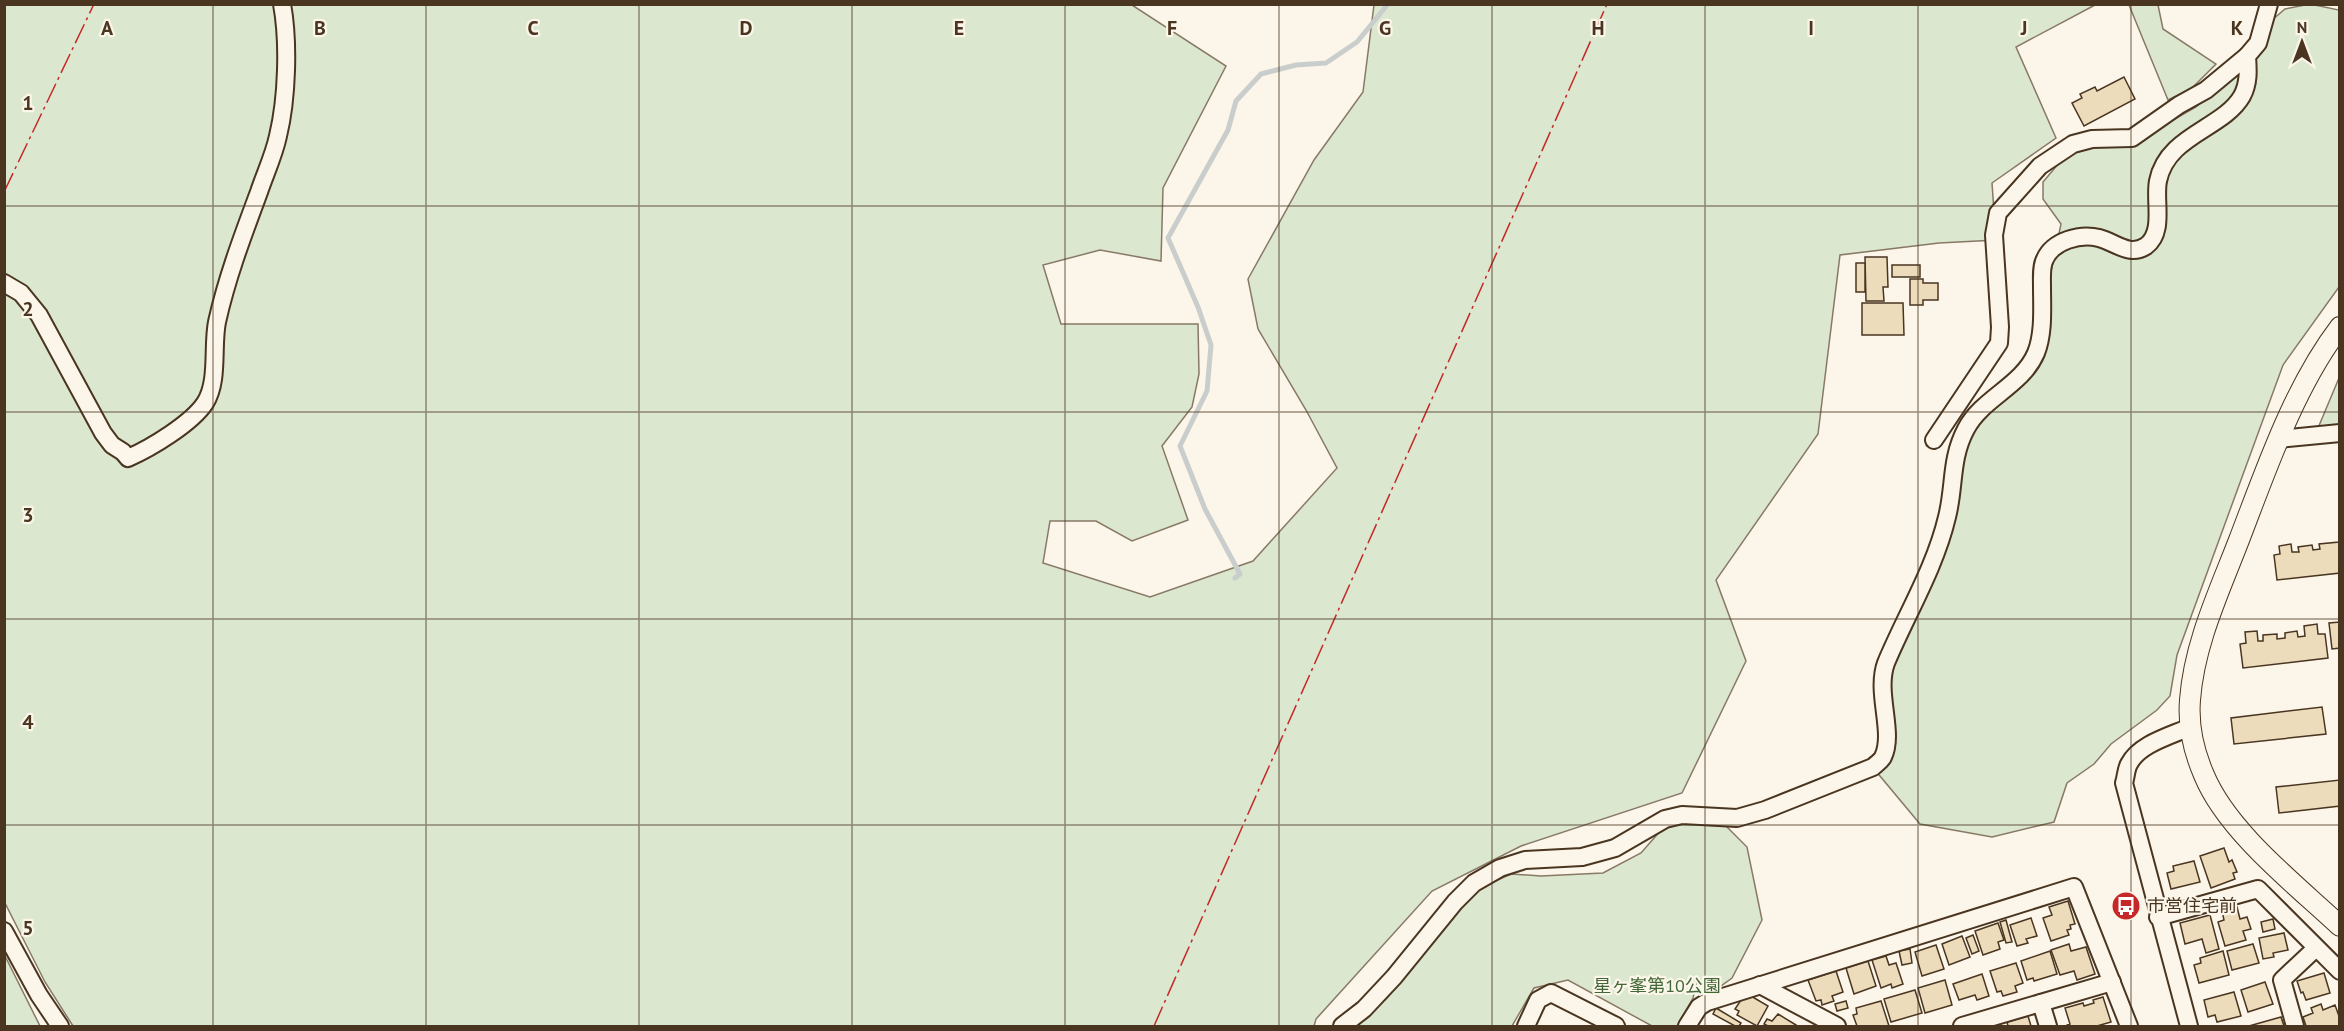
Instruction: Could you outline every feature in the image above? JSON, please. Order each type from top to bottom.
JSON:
[{"type":"street","points":[[4,283],[21,293],[39,315],[103,433],[111,445],[128,458],[150,448],[172,433],[204,404],[211,391],[217,324],[234,260],[278,139],[284,105],[282,4]]},
{"type":"street","points":[[1934,440],[1999,342],[1994,235],[1998,213],[2040,166],[2073,144],[2092,139],[2132,138],[2179,105],[2206,90],[2247,56],[2258,43],[2269,4]]},
{"type":"street","points":[[1342,1026],[1364,1009],[1394,977],[1455,902],[1474,883],[1500,867],[1525,860],[1582,857],[1615,848],[1665,819],[1682,815],[1737,818],[1765,810],[1873,767],[1883,758],[1887,732],[1882,691],[1886,665],[1939,544],[1948,515],[1957,447],[1967,426],[1987,403],[2023,373],[2036,354],[2041,329],[2044,261],[2054,245],[2077,237],[2098,238],[2120,248],[2132,250],[2145,247],[2152,239],[2157,226],[2158,180],[2168,159],[2182,143],[2226,112],[2242,96],[2248,75],[2247,56]]},
{"type":"street","points":[[2340,327],[2316,364],[2278,439],[2200,643],[2190,700],[2190,728],[2203,774],[2219,804],[2243,834],[2340,926]]},
{"type":"street","points":[[2278,439],[2340,433]]},
{"type":"street","points":[[2189,1026],[2124,783],[2129,765],[2137,754],[2150,745],[2190,728]]},
{"type":"street","points":[[1687,1026],[1700,1007],[1707,1002],[2074,887],[2129,1026]]},
{"type":"street","points":[[2158,916],[2258,889],[2340,971]]},
{"type":"street","points":[[4,931],[39,995],[60,1026]]},
{"type":"street","points":[[2295,1026],[2282,980],[2316,948]]},
{"type":"street","points":[[1962,1026],[2112,982]]},
{"type":"street","points":[[1760,985],[1837,1026]]},
{"type":"street","points":[[1526,1026],[1538,1000],[1551,993],[1616,1026]]},
{"type":"street","points":[[2041,1003],[2048,1026]]},
{"type":"green space","points":[[2310,4],[2339,10],[2339,287],[2283,365],[2177,655],[2170,696],[2157,710],[2111,744],[2094,764],[2067,783],[2054,822],[1992,837],[1920,824],[1875,770],[1888,736],[1881,667],[1939,535],[1951,451],[2035,348],[2061,224],[2043,199],[2043,182],[2065,156],[2100,145],[2126,147],[2196,107],[2235,71],[2271,21],[2285,9]]},
{"type":"green space","points":[[5,5],[1132,5],[1226,66],[1163,188],[1161,261],[1100,250],[1043,265],[1061,324],[1198,324],[1199,374],[1192,407],[1162,446],[1188,520],[1132,541],[1096,521],[1050,521],[1043,563],[1150,597],[1253,561],[1337,468],[1258,329],[1248,279],[1314,160],[1363,92],[1374,5],[2095,5],[2016,47],[2056,138],[1992,183],[1996,240],[1939,243],[1840,255],[1818,434],[1716,580],[1746,661],[1682,793],[1521,846],[1432,891],[1316,1019],[1314,1026],[73,1026],[45,982],[5,903]]},
{"type":"green space","points":[[2129,5],[2158,5],[2163,29],[2216,64],[2191,89],[2168,100]]},
{"type":"green space","points":[[2339,378],[2339,425],[2318,428]]},
{"type":"green space","name":"星ヶ峯第10公園","points":[[1687,822],[1725,825],[1747,847],[1762,920],[1732,978],[1714,991],[1698,979],[1693,998],[1677,1026],[1652,1026],[1568,980],[1534,988],[1512,1026],[1354,1026],[1387,998],[1445,925],[1482,887],[1511,874],[1541,876],[1603,873],[1641,853],[1662,829]]},
{"type":"green space","points":[[5,956],[40,1026],[5,1026]]},
{"type":"building","points":[[2124,77],[2135,99],[2084,126],[2072,103],[2082,98],[2080,94],[2095,87],[2097,91]]},
{"type":"building","points":[[1865,257],[1887,257],[1888,287],[1883,287],[1884,301],[1866,301]]},
{"type":"building","points":[[1856,263],[1865,263],[1865,292],[1856,292]]},
{"type":"building","points":[[1892,265],[1920,265],[1920,277],[1892,277]]},
{"type":"building","points":[[1910,279],[1923,279],[1923,283],[1938,283],[1938,300],[1923,300],[1923,305],[1910,305]]},
{"type":"building","points":[[1862,303],[1903,303],[1904,335],[1862,335]]},
{"type":"building","points":[[2339,539],[2340,573],[2277,580],[2274,555],[2280,554],[2279,546],[2291,544],[2292,552],[2299,552],[2298,547],[2312,545],[2313,550],[2320,549],[2319,544],[2339,542]]},
{"type":"building","points":[[2340,622],[2340,648],[2332,649],[2329,623]]},
{"type":"building","points":[[2317,624],[2318,634],[2325,634],[2328,658],[2243,668],[2240,644],[2246,643],[2245,632],[2257,631],[2258,641],[2263,641],[2263,635],[2277,634],[2277,639],[2285,638],[2285,633],[2297,631],[2298,637],[2305,636],[2304,626]]},
{"type":"building","points":[[2322,707],[2326,734],[2234,744],[2231,718]]},
{"type":"building","points":[[2340,780],[2340,806],[2279,813],[2276,787]]},
{"type":"building","points":[[2224,848],[2229,862],[2232,860],[2237,872],[2233,873],[2235,879],[2211,888],[2200,856]]},
{"type":"building","points":[[2194,861],[2200,882],[2171,889],[2167,873],[2174,871],[2173,866]]},
{"type":"building","points":[[2068,901],[2075,924],[2070,925],[2071,929],[2067,930],[2069,935],[2051,941],[2043,918],[2052,915],[2049,907]]},
{"type":"building","points":[[2237,907],[2240,919],[2247,917],[2251,929],[2243,931],[2246,940],[2225,946],[2218,922],[2224,920],[2222,911]]},
{"type":"building","points":[[2210,915],[2219,949],[2206,953],[2202,939],[2185,944],[2180,923]]},
{"type":"building","points":[[2031,918],[2037,936],[2026,939],[2028,943],[2017,946],[2010,925]]},
{"type":"building","points":[[2273,919],[2275,929],[2263,932],[2261,922]]},
{"type":"building","points":[[2006,920],[2012,942],[2006,943],[2000,922]]},
{"type":"building","points":[[1998,923],[2004,940],[1998,942],[2000,949],[1983,955],[1975,931]]},
{"type":"building","points":[[2284,933],[2288,950],[2273,953],[2274,957],[2263,959],[2259,938]]},
{"type":"building","points":[[1973,935],[1979,951],[1972,954],[1966,938]]},
{"type":"building","points":[[1962,936],[1970,957],[1949,965],[1942,944]]},
{"type":"building","points":[[2069,944],[2071,951],[2086,947],[2095,974],[2077,980],[2074,971],[2060,975],[2051,950]]},
{"type":"building","points":[[2253,944],[2259,963],[2232,970],[2227,951]]},
{"type":"building","points":[[1936,945],[1944,969],[1922,976],[1915,952]]},
{"type":"building","points":[[1910,949],[1912,963],[1902,965],[1899,951]]},
{"type":"building","points":[[2050,951],[2057,974],[2034,981],[2033,978],[2027,980],[2021,961]]},
{"type":"building","points":[[2223,951],[2229,975],[2199,983],[2194,965],[2201,963],[2200,958]]},
{"type":"building","points":[[1886,956],[1889,965],[1896,963],[1903,984],[1892,988],[1891,984],[1881,988],[1872,960]]},
{"type":"building","points":[[1868,961],[1876,986],[1854,994],[1846,968]]},
{"type":"building","points":[[2016,963],[2023,983],[2015,986],[2017,992],[2003,996],[2001,991],[1997,992],[1990,971]]},
{"type":"building","points":[[1836,971],[1843,992],[1832,996],[1834,1001],[1822,1005],[1821,1000],[1816,1001],[1808,980]]},
{"type":"building","points":[[2324,973],[2330,993],[2306,1000],[2297,981]]},
{"type":"building","points":[[1982,974],[1989,996],[1977,1000],[1975,995],[1959,1000],[1953,984]]},
{"type":"building","points":[[1945,980],[1952,1005],[1925,1013],[1918,988]]},
{"type":"building","points":[[2265,982],[2273,1004],[2248,1012],[2241,990]]},
{"type":"building","points":[[1915,990],[1922,1013],[1891,1022],[1884,999]]},
{"type":"building","points":[[2234,992],[2241,1016],[2217,1022],[2215,1015],[2208,1017],[2204,1000]]},
{"type":"building","points":[[1751,996],[1768,1006],[1757,1026],[1737,1015],[1739,1011],[1735,1009],[1741,1000]]},
{"type":"building","points":[[2103,997],[2111,1022],[2097,1026],[2067,1026],[2070,1024],[2065,1008],[2083,1003],[2084,1006]]},
{"type":"building","points":[[1846,1001],[1848,1008],[1837,1011],[1835,1004]]},
{"type":"building","points":[[1881,1001],[1889,1026],[1857,1026],[1853,1015],[1857,1014],[1856,1008]]},
{"type":"building","points":[[2321,1004],[2323,1010],[2335,1005],[2340,1026],[2306,1026],[2303,1017],[2313,1013],[2311,1008]]},
{"type":"building","points":[[1716,1008],[1741,1023],[1739,1026],[1713,1014]]},
{"type":"building","points":[[1778,1014],[1796,1025],[1768,1026],[1764,1024],[1767,1019],[1772,1021]]},
{"type":"building","points":[[2028,1016],[2031,1026],[2008,1026],[2007,1022]]},
{"type":"building","points":[[2281,1017],[2284,1026],[2249,1026]]},
{"type":"waterway","points":[[1235,578],[1240,574],[1205,509],[1180,446],[1207,391],[1211,345],[1198,307],[1168,238],[1228,130],[1236,101],[1261,74],[1296,65],[1326,63],[1357,42],[1388,4]]},
{"type":"power","points":[[4,192],[94,4]]},
{"type":"power","points":[[1154,1026],[1607,4]]},
{"type":"place","name":"市営住宅前","points":[[2126,906]]}]
